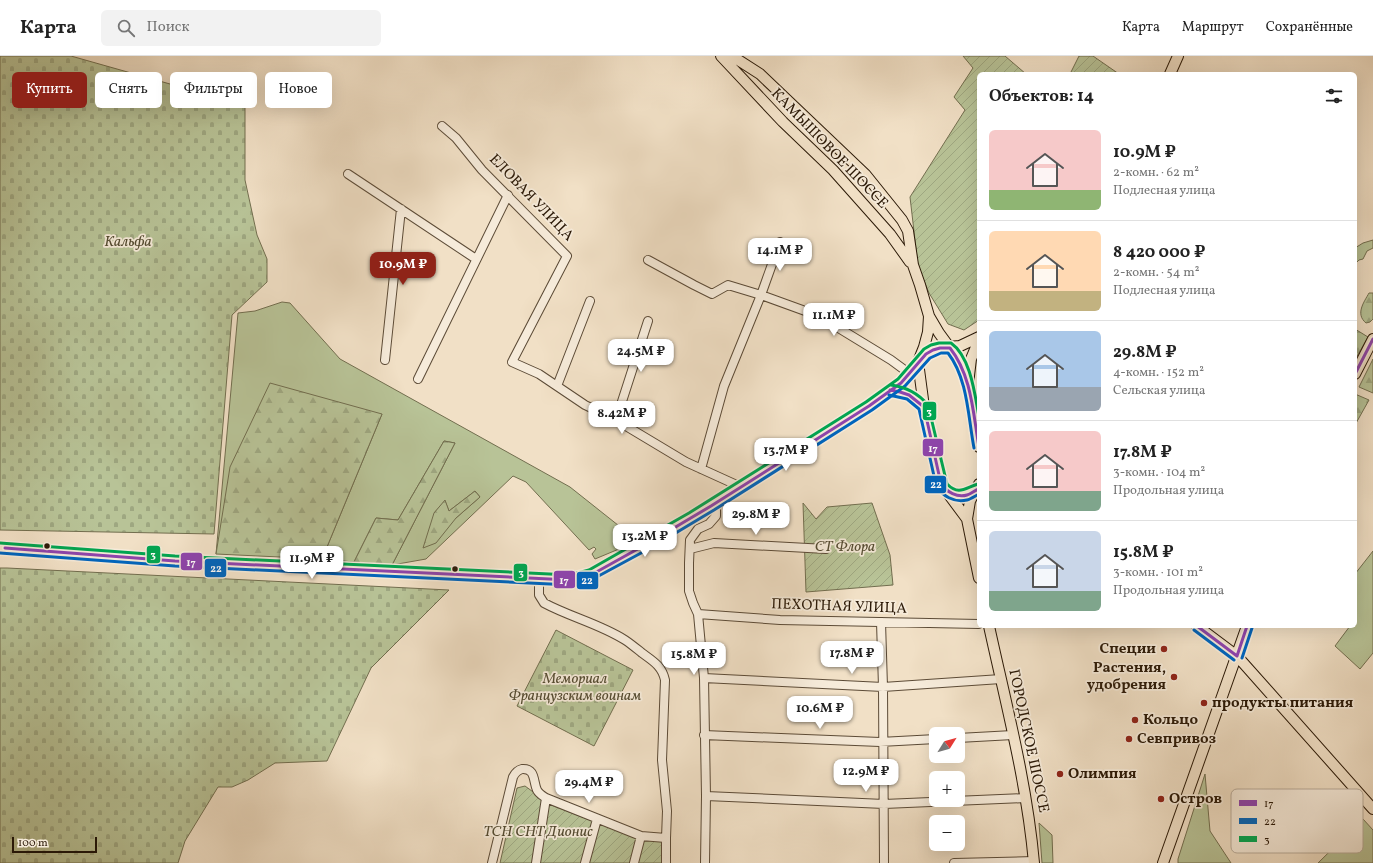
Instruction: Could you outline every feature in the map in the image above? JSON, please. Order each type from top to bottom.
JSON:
[{"type":"main road","name":"КАМЫШОВОЕ ШОССЕ","points":[[721,56],[783,122],[829,166],[890,234],[913,265]]},
{"type":"main road","name":"КАМЫШОВОЕ ШОССЕ","points":[[732,56],[760,74],[865,174],[902,220],[908,231],[913,265],[929,316],[958,359],[968,386],[977,436]]},
{"type":"main road","points":[[1171,72],[1178,56]]},
{"type":"main road","points":[[929,316],[928,332],[918,362],[924,407],[941,484],[967,519]]},
{"type":"main road","points":[[1357,370],[1373,339]]},
{"type":"main road","points":[[0,548],[175,561],[570,580],[591,575],[612,564],[716,504],[842,424],[901,383],[910,374],[923,356],[935,348],[950,348],[977,340]]},
{"type":"main road","points":[[968,386],[971,358],[977,344]]},
{"type":"main road","points":[[890,390],[910,394],[924,407]]},
{"type":"main road","points":[[944,489],[956,495],[962,496],[977,489]]},
{"type":"main road","points":[[977,490],[970,501],[967,519],[977,568]]},
{"type":"main road","name":"ГОРОДСКОЕ ШОССЕ","points":[[988,628],[1026,798],[1034,862]]},
{"type":"main road","points":[[1199,628],[1237,656],[1355,789]]},
{"type":"main road","points":[[1163,863],[1246,628]]},
{"type":"main road","points":[[1363,798],[1373,809]]},
{"type":"street","name":"ЕЛОВАЯ УЛИЦА","points":[[442,126],[456,138],[482,170],[567,256],[512,362],[539,374],[557,386]]},
{"type":"street","points":[[348,174],[476,259]]},
{"type":"street","points":[[418,378],[508,196]]},
{"type":"street","points":[[385,360],[400,209]]},
{"type":"street","points":[[701,469],[724,386],[761,295],[780,242]]},
{"type":"street","points":[[648,260],[712,294],[728,285],[819,316],[891,360],[910,374]]},
{"type":"street","points":[[590,301],[557,386],[585,404],[616,420],[686,462],[741,487]]},
{"type":"street","points":[[616,420],[648,321]]},
{"type":"street","points":[[705,863],[706,796],[704,678],[698,614],[689,591],[690,540],[698,529],[709,524],[716,516],[716,504]]},
{"type":"street","points":[[690,549],[714,543],[826,549]]},
{"type":"street","points":[[539,579],[539,595],[544,603],[604,629],[625,640],[660,667],[663,673],[665,680],[662,760],[667,810],[666,863]]},
{"type":"street","name":"ПЕХОТНАЯ УЛИЦА","points":[[698,614],[780,620],[977,624]]},
{"type":"street","points":[[881,622],[884,742],[884,863]]},
{"type":"street","points":[[704,678],[883,687],[1000,679]]},
{"type":"street","points":[[965,738],[1013,735]]},
{"type":"street","points":[[704,736],[884,742],[929,739]]},
{"type":"street","points":[[492,863],[515,773],[521,769],[532,772],[539,794],[546,798],[641,836],[666,838]]},
{"type":"street","points":[[706,796],[884,804],[1026,798]]},
{"type":"street","points":[[536,863],[546,798]]},
{"type":"street","points":[[585,863],[597,819]]},
{"type":"street","points":[[634,863],[641,836]]},
{"type":"street","points":[[954,863],[1034,862]]},
{"type":"green space","name":"Кальфа","points":[[0,56],[71,56],[128,72],[95,72],[95,108],[162,108],[162,82],[170,84],[170,108],[245,108],[245,180],[257,235],[267,259],[267,282],[232,315],[214,534],[0,530]]},
{"type":"green space","points":[[963,56],[1005,56],[1024,72],[977,72],[977,321],[964,330],[948,324],[929,293],[918,266],[910,197],[965,110],[954,97],[973,68]]},
{"type":"green space","points":[[1079,56],[1093,56],[1116,72],[1071,72]]},
{"type":"green space","points":[[1373,240],[1373,248],[1367,251],[1363,259],[1357,262],[1357,247]]},
{"type":"green space","points":[[1369,293],[1373,293],[1373,319],[1366,323],[1361,316],[1361,312],[1363,304]]},
{"type":"green space","points":[[282,302],[290,303],[340,359],[570,487],[638,541],[595,559],[592,554],[596,549],[594,547],[589,550],[526,482],[513,476],[426,559],[392,565],[455,443],[444,441],[398,520],[376,518],[354,562],[322,559],[382,414],[216,554],[238,313],[255,311]],"holes":[[[475,491],[480,497],[456,518],[434,513],[445,501],[449,511]]]},
{"type":"green space","points":[[1357,330],[1368,337],[1357,356]]},
{"type":"green space","points":[[1373,359],[1373,393],[1359,387]]},
{"type":"green space","points":[[270,383],[382,414],[322,559],[216,554],[230,467]]},
{"type":"green space","points":[[1357,395],[1369,400],[1357,421]]},
{"type":"green space","points":[[444,441],[455,443],[392,565],[354,562],[376,518],[398,520]]},
{"type":"green space","points":[[475,491],[480,497],[456,518],[436,543],[423,548],[434,513],[445,500],[449,511]]},
{"type":"green space","name":"СТ Флора","points":[[803,503],[816,519],[827,507],[872,503],[890,555],[893,585],[806,592]]},
{"type":"green space","points":[[1373,551],[1373,653],[1360,669],[1335,646],[1348,628],[1357,628],[1357,571]]},
{"type":"green space","points":[[0,568],[449,590],[371,668],[327,761],[275,763],[248,780],[232,787],[218,787],[185,841],[178,863],[0,863]]},
{"type":"green space","name":"Мемориал Французским воинам","points":[[556,630],[633,670],[594,746],[517,706]]},
{"type":"green space","points":[[1205,774],[1210,831],[1231,863],[1178,863],[1178,859]]},
{"type":"green space","name":"ТСН СНТ Дионис","points":[[525,786],[551,805],[624,833],[661,841],[670,841],[670,863],[500,863],[517,788]]},
{"type":"green space","points":[[1363,819],[1373,830],[1373,863],[1318,863],[1328,853],[1363,853]]},
{"type":"green space","points":[[1039,823],[1052,835],[1053,863],[1042,863]]},
{"type":"transit line","name":"17","points":[[1357,370],[1373,339]]},
{"type":"transit line","name":"3","points":[[0,543],[175,556],[570,575],[589,570],[689,513],[866,402],[898,379],[924,349],[931,345],[951,343],[958,349],[968,367],[977,405]]},
{"type":"transit line","name":"17","points":[[5,548],[175,561],[570,580],[591,575],[652,541],[711,506],[869,406],[901,383],[926,354],[933,350],[950,348],[957,359],[967,383],[977,434]]},
{"type":"transit line","name":"22","points":[[0,553],[175,566],[571,585],[593,579],[654,546],[714,510],[872,410],[905,386],[930,358],[941,353],[948,353],[960,374],[966,399],[974,448]]},
{"type":"transit line","name":"3","points":[[891,385],[902,387],[911,391],[928,405],[947,484],[955,490],[966,489],[977,484]]},
{"type":"transit line","name":"17","points":[[890,390],[909,395],[924,407],[941,484],[943,487],[952,494],[960,496],[977,490]]},
{"type":"transit line","name":"22","points":[[889,395],[907,399],[919,409],[936,485],[939,489],[949,498],[962,501],[968,500],[977,495]]},
{"type":"transit line","name":"17","points":[[1200,628],[1237,656]]},
{"type":"transit line","name":"17","points":[[1237,656],[1246,628]]},
{"type":"transit line","name":"22","points":[[1242,658],[1252,628]]},
{"type":"transit line","name":"22","points":[[1194,630],[1234,660]]},
{"type":"place","name":"Специи","points":[[1164,649]]},
{"type":"place","name":"Растения, удобрения","points":[[1174,677]]},
{"type":"place","name":"продукты питания","points":[[1204,703]]},
{"type":"place","name":"Кольцо","points":[[1135,720]]},
{"type":"place","name":"Севпривоз","points":[[1129,739]]},
{"type":"place","name":"Олимпия","points":[[1060,774]]},
{"type":"place","name":"Остров","points":[[1161,799]]}]
